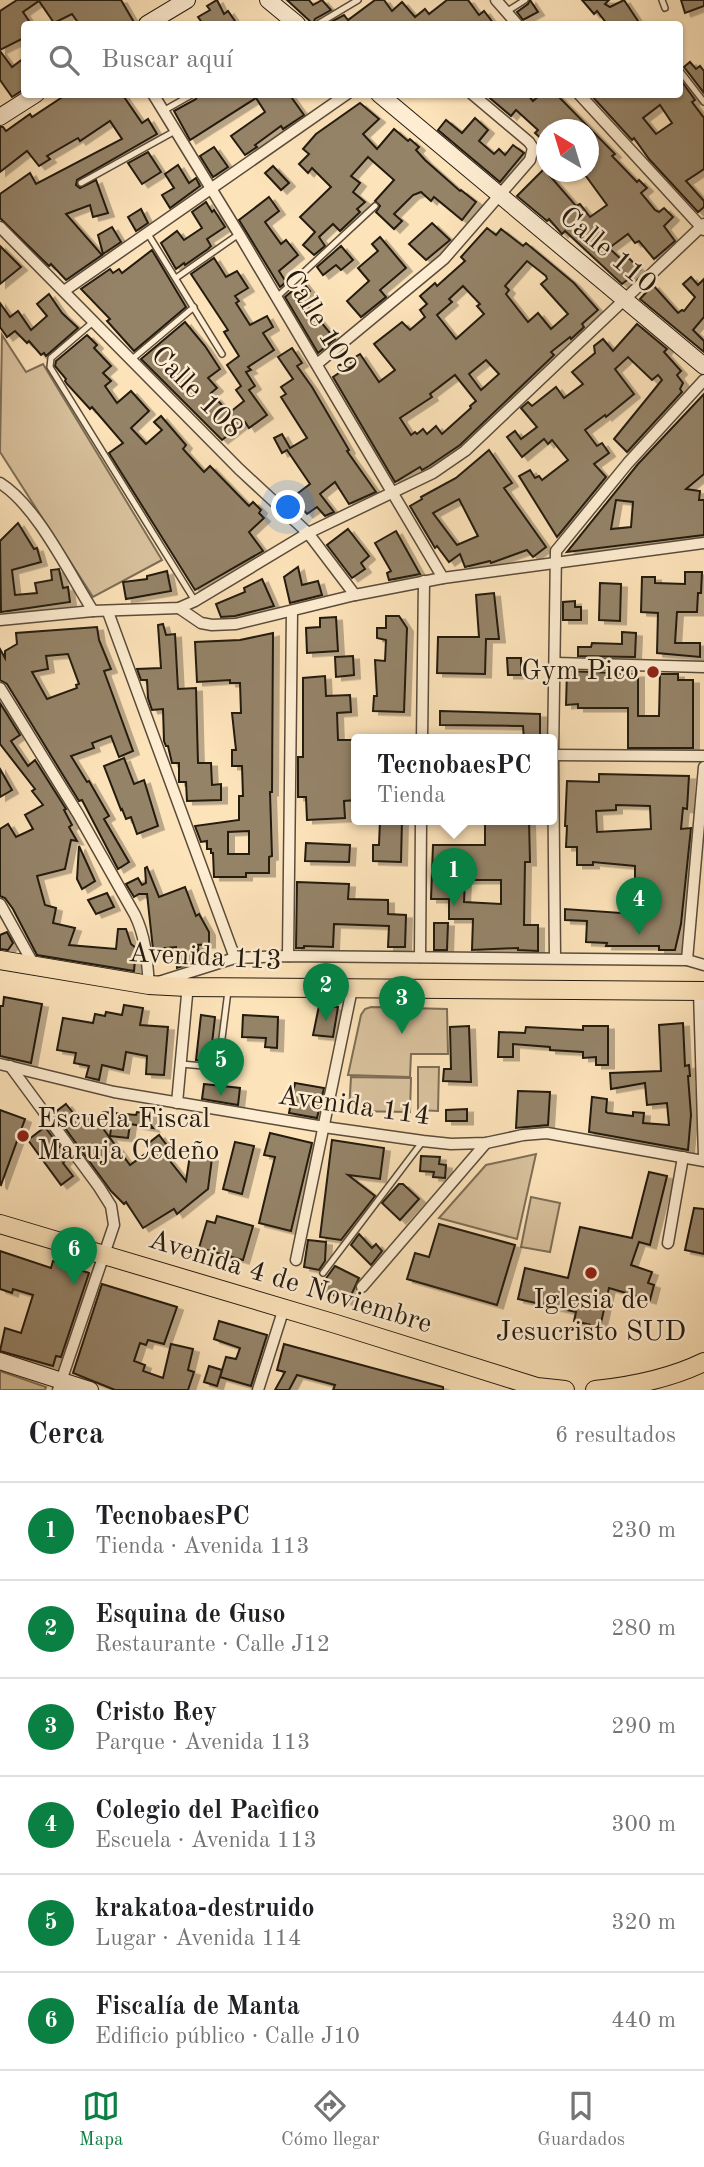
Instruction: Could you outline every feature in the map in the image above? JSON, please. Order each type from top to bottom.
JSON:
[{"type":"main road","name":"Avenida 113","points":[[0,960],[149,985],[188,980],[228,988],[701,991]]},
{"type":"main road","name":"Avenida 4 de Noviembre","points":[[0,1224],[284,1308],[537,1387],[565,1390]]},
{"type":"main road","points":[[595,1390],[628,1387],[661,1379],[704,1362]]},
{"type":"street","points":[[152,21],[187,0]]},
{"type":"street","points":[[268,0],[293,21]]},
{"type":"street","points":[[496,0],[514,21]]},
{"type":"street","points":[[0,117],[30,98]]},
{"type":"street","name":"Calle 109","points":[[155,98],[443,578]]},
{"type":"street","points":[[64,292],[341,98]]},
{"type":"street","name":"Calle 110","points":[[384,98],[704,366]]},
{"type":"street","points":[[317,364],[424,277],[530,160],[533,148],[477,98]]},
{"type":"street","points":[[0,620],[93,611],[179,608],[308,533],[433,473],[465,451],[624,298],[703,227],[583,98]]},
{"type":"street","name":"Calle 108","points":[[0,227],[239,469],[308,533],[355,595]]},
{"type":"street","points":[[553,734],[556,551],[628,463],[704,380]]},
{"type":"street","points":[[0,483],[30,510],[93,611]]},
{"type":"street","points":[[179,608],[201,624],[236,624],[424,581],[704,542]]},
{"type":"street","points":[[422,734],[424,581]]},
{"type":"street","points":[[288,956],[292,611]]},
{"type":"street","points":[[108,612],[235,958]]},
{"type":"street","points":[[555,663],[704,667]]},
{"type":"street","points":[[0,688],[78,814],[135,915],[146,946],[149,985]]},
{"type":"street","points":[[557,755],[704,756]]},
{"type":"street","points":[[687,960],[704,767]]},
{"type":"street","points":[[420,957],[421,825]]},
{"type":"street","points":[[554,825],[555,958]]},
{"type":"street","points":[[0,904],[35,967]]},
{"type":"street","points":[[177,1103],[188,980],[235,958],[555,958],[687,960],[704,965]]},
{"type":"street","points":[[296,1260],[352,989]]},
{"type":"street","points":[[701,991],[704,1159]]},
{"type":"street","points":[[5,1065],[111,1206],[114,1225],[59,1385]]},
{"type":"street","name":"Avenida 114","points":[[5,1065],[114,1092],[423,1141],[451,1144],[486,1143],[547,1133],[704,1159]]},
{"type":"street","points":[[362,1287],[486,1143]]},
{"type":"street","points":[[668,1243],[682,1157]]},
{"type":"street","points":[[258,1390],[284,1308]]},
{"type":"street","points":[[0,1361],[59,1385],[90,1390]]},
{"type":"lane","points":[[323,21],[358,0]]},
{"type":"lane","points":[[506,12],[525,0]]},
{"type":"lane","points":[[662,0],[665,8]]},
{"type":"lane","points":[[683,75],[704,102]]},
{"type":"lane","points":[[163,111],[186,98]]},
{"type":"lane","points":[[81,183],[176,131]]},
{"type":"lane","points":[[277,298],[375,206]]},
{"type":"lane","points":[[148,234],[222,354]]},
{"type":"lane","points":[[176,278],[239,234]]},
{"type":"lane","points":[[131,360],[194,307]]},
{"type":"lane","points":[[93,322],[51,358],[50,367],[195,601]]},
{"type":"lane","points":[[181,1064],[215,1067],[219,1062],[228,988]]},
{"type":"lane","points":[[323,1273],[423,1141]]},
{"type":"shaded area","points":[[2,335],[26,372],[43,364],[162,560],[93,597],[0,452]]},
{"type":"shaded area","points":[[365,1009],[447,1009],[448,1054],[411,1054],[410,1077],[348,1075],[361,1015]]},
{"type":"shaded area","points":[[418,1067],[439,1067],[438,1111],[418,1110]]},
{"type":"shaded area","points":[[351,1077],[411,1078],[410,1112],[349,1111]]},
{"type":"shaded area","points":[[536,1154],[517,1239],[439,1218],[486,1165]]},
{"type":"shaded area","points":[[531,1197],[560,1203],[550,1252],[521,1247]]},
{"type":"shaded area","points":[[0,1371],[46,1387],[45,1390],[0,1390]]},
{"type":"building","points":[[17,0],[121,0],[133,21],[77,21],[72,14],[53,21],[39,1],[23,12],[29,21],[21,21],[21,40],[0,50],[0,11]]},
{"type":"building","points":[[217,0],[224,14],[228,11],[235,21],[201,21],[198,17],[210,10],[207,6]]},
{"type":"building","points":[[287,0],[309,0],[313,5],[322,0],[331,10],[310,21]]},
{"type":"building","points":[[375,0],[384,0],[392,11],[402,2],[415,17],[425,9],[429,14],[447,0],[468,0],[479,15],[484,11],[492,21],[333,21],[344,15],[348,20]]},
{"type":"building","points":[[530,0],[538,12],[523,20],[517,12]]},
{"type":"building","points":[[582,0],[609,0],[605,4],[610,7],[624,0],[638,21],[605,21],[597,11],[594,14]]},
{"type":"building","points":[[681,0],[704,0],[704,6],[685,13]]},
{"type":"building","points":[[0,51],[12,67],[21,60],[21,91],[12,97],[0,80]]},
{"type":"building","points":[[690,62],[696,69],[700,66],[704,71],[704,93],[684,67]]},
{"type":"building","points":[[683,83],[704,118],[704,169],[686,181],[704,201],[704,207],[698,212],[649,159],[634,138],[632,140],[594,98],[683,98]],"holes":[[[660,105],[672,123],[656,134],[643,118]]]},
{"type":"building","points":[[61,98],[125,98],[142,123],[148,119],[157,134],[77,180],[76,185],[80,188],[96,180],[108,213],[93,217],[90,205],[66,214],[102,255],[66,280],[0,218],[0,194],[30,173],[36,184],[122,139],[110,121],[80,141],[78,138],[47,156],[50,159],[39,166],[27,151],[0,172],[0,127],[6,131],[30,114],[32,117]]},
{"type":"building","points":[[256,98],[190,140],[174,111],[196,99]]},
{"type":"building","points":[[256,98],[292,98],[304,115],[283,129],[281,126],[245,155],[231,136],[265,112]]},
{"type":"building","points":[[490,98],[530,98],[533,101],[536,98],[560,98],[581,119],[536,119],[536,128],[516,110],[511,116]]},
{"type":"building","points":[[360,103],[379,119],[363,134],[377,149],[394,129],[419,147],[416,150],[425,160],[476,202],[462,220],[434,197],[431,201],[421,192],[413,195],[394,214],[402,221],[394,229],[376,212],[380,206],[375,201],[394,180],[368,157],[351,176],[360,183],[353,192],[365,202],[357,209],[360,212],[340,231],[333,224],[319,237],[325,246],[314,255],[303,245],[315,232],[300,217],[331,187],[312,168],[308,173],[299,164],[309,154],[303,149],[316,134]]},
{"type":"building","points":[[475,118],[488,130],[479,141],[494,154],[499,149],[505,155],[513,145],[524,153],[500,182],[438,130],[446,120],[462,133]]},
{"type":"building","points":[[599,138],[615,154],[612,156],[637,182],[639,180],[647,188],[641,193],[655,210],[659,212],[664,208],[673,217],[664,226],[675,241],[654,259],[639,241],[635,243],[628,234],[609,248],[624,262],[629,258],[640,270],[622,284],[565,231],[562,234],[549,219],[547,221],[517,196],[536,177],[536,182],[555,182],[576,206],[580,204],[590,217],[607,205],[590,182],[599,182]]},
{"type":"building","points":[[214,147],[228,167],[213,177],[200,156]]},
{"type":"building","points":[[148,152],[161,172],[142,184],[128,163]]},
{"type":"building","points":[[178,165],[189,183],[196,178],[200,186],[170,208],[162,195],[174,188],[165,174]]},
{"type":"building","points":[[273,166],[289,183],[281,190],[265,173]]},
{"type":"building","points":[[269,197],[279,211],[265,222],[281,244],[286,240],[298,255],[279,271],[286,282],[280,287],[239,220]]},
{"type":"building","points":[[206,202],[225,227],[207,239],[211,246],[208,249],[176,269],[161,243],[177,231],[184,240],[202,228],[192,212]]},
{"type":"building","points":[[141,209],[148,223],[136,231],[128,217]]},
{"type":"building","points":[[432,223],[450,240],[426,260],[409,244]]},
{"type":"building","points":[[112,227],[121,242],[103,254],[98,235]]},
{"type":"building","points":[[487,228],[496,235],[501,229],[523,246],[526,243],[574,283],[598,310],[582,324],[584,327],[571,339],[570,337],[551,352],[554,355],[460,445],[422,470],[420,467],[395,482],[333,377],[352,364],[349,361],[360,354],[379,382],[395,370],[374,344],[402,322],[410,330],[425,317],[420,310],[427,304],[420,296],[435,283],[437,286],[465,261],[461,257]],"holes":[[[527,261],[546,276],[547,279],[541,284],[568,314],[551,329],[538,313],[528,322],[506,294],[509,290],[505,286]],[[463,286],[480,304],[477,306],[484,314],[456,339],[437,315],[452,302],[449,299]],[[486,360],[499,374],[481,390],[469,374]],[[455,375],[476,401],[442,434],[436,426],[427,434],[423,429],[411,435],[400,418],[432,397],[430,394]]]},
{"type":"building","points":[[380,237],[406,268],[380,290],[386,297],[361,317],[347,301],[369,281],[358,268],[378,251],[372,244]]},
{"type":"building","points":[[0,246],[21,267],[0,284]]},
{"type":"building","points":[[341,246],[353,260],[341,270],[336,265],[323,275],[317,267]]},
{"type":"building","points":[[152,250],[186,307],[134,351],[107,321],[110,319],[81,289],[110,269],[113,273],[119,269],[122,273]]},
{"type":"building","points":[[214,258],[226,277],[237,271],[248,288],[235,296],[239,301],[236,303],[250,325],[267,316],[273,327],[263,333],[274,350],[248,367],[251,370],[246,372],[255,386],[249,390],[267,415],[249,428],[245,422],[222,440],[141,359],[185,322],[220,369],[208,378],[217,388],[211,393],[229,413],[244,401],[236,390],[241,386],[227,365],[239,356],[224,332],[228,330],[191,274]]},
{"type":"building","points":[[691,277],[698,285],[704,279],[704,317],[693,330],[704,341],[704,352],[640,299],[653,285],[678,313],[684,311],[695,297],[683,284]]},
{"type":"building","points":[[303,282],[310,291],[301,298],[335,339],[318,353],[285,297]]},
{"type":"building","points":[[49,294],[62,313],[78,328],[46,356],[44,353],[41,355],[29,341],[27,343],[15,331],[7,337],[0,327],[0,303],[10,317],[18,311],[31,330],[47,316],[37,304]]},
{"type":"building","points":[[637,324],[667,349],[664,352],[681,371],[677,375],[683,383],[680,389],[682,392],[627,452],[614,439],[662,380],[658,375],[652,380],[628,357],[615,369],[634,394],[585,430],[597,446],[602,443],[609,453],[594,464],[606,477],[557,537],[519,476],[530,470],[535,478],[539,476],[542,480],[568,460],[552,440],[548,444],[544,439],[522,457],[507,437],[515,431],[521,439],[537,427],[521,408],[528,402],[532,406],[556,387],[564,398],[583,384],[572,372],[595,353],[594,346],[603,339],[613,351]]},
{"type":"building","points":[[87,335],[97,345],[94,348],[111,366],[103,373],[111,381],[105,386],[117,403],[131,391],[149,411],[131,428],[146,444],[162,430],[154,422],[161,416],[186,445],[183,449],[204,472],[210,466],[249,506],[253,502],[261,510],[259,513],[264,518],[249,532],[263,551],[195,590],[109,453],[123,443],[92,407],[90,409],[67,384],[55,366],[56,361]]},
{"type":"building","points":[[292,348],[302,363],[297,366],[312,387],[349,450],[347,451],[376,492],[349,504],[335,482],[320,494],[334,512],[325,516],[317,507],[307,514],[293,497],[310,484],[287,450],[282,453],[274,438],[282,434],[290,448],[307,438],[281,397],[286,394],[281,387],[293,379],[278,357]]},
{"type":"building","points":[[704,394],[704,474],[686,489],[700,491],[699,500],[704,500],[704,535],[567,552],[638,464]],"holes":[[[616,500],[633,502],[631,527],[611,529]]]},
{"type":"building","points":[[489,450],[512,483],[504,488],[546,547],[533,557],[527,550],[491,563],[490,561],[465,567],[460,554],[449,562],[437,546],[435,548],[410,506],[456,478]],"holes":[[[459,499],[478,536],[457,545],[433,513]]]},
{"type":"building","points":[[18,523],[34,549],[37,548],[41,562],[12,570],[15,595],[37,593],[35,583],[52,580],[51,570],[59,569],[63,588],[68,587],[70,602],[1,612],[0,541]]},
{"type":"building","points":[[348,529],[369,556],[361,563],[365,569],[352,578],[327,545]]},
{"type":"building","points":[[396,531],[420,574],[389,580],[387,573],[391,571],[375,543]]},
{"type":"building","points":[[298,567],[302,585],[318,581],[322,595],[290,603],[284,577]]},
{"type":"building","points":[[167,571],[171,591],[126,599],[123,582],[147,579],[147,576]]},
{"type":"building","points":[[685,572],[702,572],[701,593],[698,593],[697,612],[677,612],[675,643],[700,643],[700,657],[657,653],[658,613],[641,612],[642,577],[655,577],[655,583],[685,584]]},
{"type":"building","points":[[262,579],[274,606],[221,617],[216,604],[245,592],[244,588]]},
{"type":"building","points":[[600,583],[621,584],[620,621],[599,620]]},
{"type":"building","points":[[494,593],[499,639],[486,639],[485,674],[437,673],[438,637],[479,637],[476,595]]},
{"type":"building","points":[[575,601],[575,607],[581,607],[581,620],[563,620],[563,602]]},
{"type":"building","points":[[386,616],[399,616],[407,628],[404,712],[373,711],[374,696],[377,696],[375,660],[385,661],[386,640],[377,638],[377,628],[386,628]]},
{"type":"building","points":[[336,617],[338,651],[307,653],[306,628],[320,627],[320,618]]},
{"type":"building","points":[[163,624],[166,635],[175,634],[178,689],[196,688],[198,763],[211,763],[212,785],[221,784],[221,800],[187,801],[186,782],[179,782],[179,763],[172,763],[164,741],[163,709],[152,710],[147,680],[141,680],[137,669],[161,668],[158,625]]},
{"type":"building","points":[[97,627],[99,640],[111,669],[104,671],[133,751],[119,757],[111,736],[92,743],[94,748],[71,756],[109,816],[104,819],[129,862],[118,869],[82,800],[79,801],[7,684],[0,680],[0,649],[5,658],[5,651],[17,644],[16,633]],"holes":[[[68,654],[79,684],[76,685],[77,688],[47,699],[32,672],[48,669],[46,656]]]},
{"type":"building","points":[[622,632],[636,633],[635,657],[578,656],[578,647],[591,647],[592,643],[622,644]]},
{"type":"building","points":[[273,633],[270,792],[272,856],[269,857],[269,873],[246,873],[246,877],[214,877],[213,853],[211,849],[207,849],[207,841],[201,842],[195,826],[239,820],[239,796],[243,796],[242,766],[232,766],[232,750],[236,750],[232,713],[241,713],[240,683],[230,683],[230,680],[197,682],[195,642],[240,640]],"holes":[[[249,831],[249,854],[228,854],[228,832]]]},
{"type":"building","points":[[353,656],[354,675],[336,677],[335,657]]},
{"type":"building","points":[[507,658],[521,658],[521,675],[508,675]]},
{"type":"building","points":[[567,671],[638,674],[638,716],[659,716],[660,674],[678,674],[678,680],[693,680],[693,748],[628,748],[628,708],[578,708],[578,704],[566,705]]},
{"type":"building","points":[[325,676],[326,696],[350,695],[351,712],[337,713],[338,740],[351,740],[351,800],[344,801],[345,818],[307,820],[306,797],[298,797],[298,757],[303,757],[303,678]]},
{"type":"building","points":[[0,703],[20,735],[11,741],[28,766],[35,760],[66,809],[64,810],[72,825],[69,827],[77,841],[71,840],[65,869],[37,876],[45,905],[56,908],[53,923],[75,928],[69,945],[116,949],[118,929],[126,929],[131,944],[136,948],[134,971],[37,955],[13,909],[5,898],[0,896],[0,829],[8,824],[16,837],[33,829],[25,815],[43,805],[32,791],[35,789],[0,744]]},
{"type":"building","points":[[440,711],[540,714],[540,734],[524,734],[523,726],[440,725]]},
{"type":"building","points":[[124,758],[134,784],[144,780],[158,826],[137,834],[131,817],[126,819],[121,810],[104,766]]},
{"type":"building","points":[[0,769],[12,790],[0,797]]},
{"type":"building","points":[[599,774],[689,776],[687,809],[683,808],[681,829],[691,828],[681,924],[675,950],[659,950],[659,946],[606,946],[607,943],[586,942],[587,921],[565,920],[565,909],[635,914],[635,866],[593,862],[593,865],[577,865],[577,847],[566,847],[567,781],[599,782]],"holes":[[[616,805],[650,806],[651,829],[597,832],[596,811],[616,810]]]},
{"type":"building","points":[[380,825],[402,825],[401,862],[373,861],[373,845],[379,845]]},
{"type":"building","points":[[485,825],[529,825],[530,862],[525,862],[524,925],[538,925],[538,951],[518,948],[472,950],[473,919],[449,919],[449,899],[431,899],[433,845],[485,845]],"holes":[[[465,880],[501,880],[501,904],[464,902]]]},
{"type":"building","points":[[306,843],[350,845],[349,862],[305,861]]},
{"type":"building","points":[[79,846],[95,881],[82,889],[77,879]]},
{"type":"building","points":[[147,867],[159,897],[185,887],[196,916],[199,914],[209,932],[209,944],[198,945],[199,961],[177,968],[176,947],[153,949],[147,894],[134,897],[126,884],[138,878],[142,885],[146,883]]},
{"type":"building","points":[[297,882],[349,884],[348,899],[388,900],[388,914],[406,915],[405,947],[388,947],[389,926],[334,924],[333,947],[296,948]]},
{"type":"building","points":[[107,893],[114,907],[96,914],[88,900]]},
{"type":"building","points":[[434,923],[448,923],[447,950],[434,950]]},
{"type":"building","points":[[7,932],[13,943],[8,950],[0,949],[0,935]]},
{"type":"building","points":[[4,997],[42,1004],[31,1063],[0,1056],[0,1006],[3,1006]]},
{"type":"building","points":[[124,1005],[143,1008],[140,1025],[168,1027],[164,1075],[146,1074],[147,1056],[126,1052],[123,1070],[102,1065],[99,1080],[86,1077],[89,1066],[74,1063],[76,1053],[57,1050],[63,1018],[93,1023],[95,1014],[105,1016],[106,1012],[122,1015]]},
{"type":"building","points":[[319,1006],[338,1007],[333,1037],[313,1035]]},
{"type":"building","points":[[201,1015],[215,1017],[210,1061],[196,1060]]},
{"type":"building","points":[[243,1015],[278,1017],[277,1048],[265,1047],[266,1038],[242,1037]]},
{"type":"building","points":[[683,1023],[685,1066],[689,1065],[690,1076],[688,1150],[589,1132],[592,1097],[607,1099],[608,1113],[633,1116],[633,1112],[644,1113],[643,1123],[669,1125],[667,1103],[647,1105],[645,1083],[611,1089],[610,1073],[661,1071],[659,1025]]},
{"type":"building","points":[[469,1026],[471,1082],[443,1081],[444,1069],[451,1069],[450,1027]]},
{"type":"building","points":[[583,1026],[608,1026],[608,1065],[596,1065],[596,1057],[583,1058],[583,1052],[513,1044],[513,1057],[498,1057],[499,1032],[525,1033],[526,1027],[583,1030]]},
{"type":"building","points":[[295,1083],[324,1088],[317,1118],[289,1113]]},
{"type":"building","points":[[204,1084],[240,1088],[238,1105],[202,1099]]},
{"type":"building","points":[[518,1091],[550,1092],[548,1125],[516,1128]]},
{"type":"building","points":[[66,1104],[82,1124],[93,1115],[130,1165],[149,1151],[145,1146],[159,1135],[172,1152],[166,1156],[186,1181],[190,1155],[212,1158],[208,1189],[177,1214],[174,1209],[143,1228],[126,1202],[124,1204],[111,1191],[54,1113]]},
{"type":"building","points":[[467,1109],[467,1121],[446,1121],[446,1110]]},
{"type":"building","points":[[0,1110],[25,1119],[1,1185],[0,1184]]},
{"type":"building","points":[[103,1112],[152,1114],[150,1124],[153,1128],[130,1124],[128,1138],[110,1136],[112,1121],[102,1120]]},
{"type":"building","points":[[45,1127],[68,1158],[63,1163],[73,1176],[61,1185],[28,1140]]},
{"type":"building","points":[[270,1133],[312,1143],[291,1231],[259,1223],[275,1157],[264,1155]]},
{"type":"building","points":[[332,1140],[384,1148],[380,1179],[348,1175],[375,1196],[341,1240],[320,1237]]},
{"type":"building","points":[[235,1142],[254,1146],[242,1194],[223,1189]]},
{"type":"building","points":[[421,1156],[440,1157],[439,1164],[446,1165],[445,1178],[433,1177],[434,1172],[420,1171]]},
{"type":"building","name":"Iglesia de Jesucristo SUD","points":[[649,1172],[667,1176],[650,1245],[639,1242],[631,1265],[652,1272],[648,1283],[654,1285],[650,1300],[609,1288],[600,1327],[574,1321],[576,1312],[518,1299],[525,1268],[568,1278],[580,1227],[632,1238]]},
{"type":"building","points":[[399,1184],[403,1184],[419,1199],[400,1220],[382,1203]]},
{"type":"building","points":[[694,1208],[704,1209],[704,1254],[685,1250]]},
{"type":"building","points":[[217,1216],[253,1226],[243,1260],[199,1248],[207,1221],[215,1223]]},
{"type":"building","points":[[439,1224],[515,1245],[497,1305],[407,1279],[415,1253],[429,1257]]},
{"type":"building","points":[[359,1234],[372,1248],[376,1244],[382,1251],[371,1265],[351,1245]]},
{"type":"building","points":[[308,1240],[326,1242],[325,1261],[319,1270],[304,1267]]},
{"type":"building","points":[[0,1251],[51,1268],[53,1261],[89,1273],[61,1357],[56,1356],[53,1366],[0,1351],[5,1328],[21,1333],[33,1295],[13,1289],[12,1293],[0,1289]]},
{"type":"building","points":[[335,1266],[359,1278],[348,1302],[319,1288]]},
{"type":"building","points":[[102,1284],[177,1307],[164,1344],[148,1340],[146,1345],[140,1343],[134,1361],[145,1365],[143,1371],[163,1378],[171,1344],[193,1349],[188,1370],[194,1372],[188,1390],[115,1390],[73,1373]]},
{"type":"building","points":[[219,1321],[267,1335],[251,1386],[220,1377],[226,1357],[236,1359],[240,1348],[214,1339]]},
{"type":"building","points":[[284,1344],[443,1387],[443,1390],[333,1390],[335,1385],[297,1375],[289,1390],[275,1390],[285,1372],[277,1370]]},
{"type":"building","points":[[209,1366],[222,1370],[217,1386],[204,1382]]},
{"type":"place","name":"Gym Pico","points":[[653,672]]},
{"type":"place","name":"TecnobaesPC","points":[[454,906]]},
{"type":"place","name":"Colegio del Pacìfico","points":[[639,935]]},
{"type":"place","name":"Esquina de Guso","points":[[326,1021]]},
{"type":"place","name":"Cristo Rey","points":[[402,1034]]},
{"type":"place","name":"krakatoa-destruido","points":[[221,1096]]},
{"type":"place","name":"Escuela Fiscal Maruja Cedeño","points":[[23,1136]]},
{"type":"place","name":"Iglesia de Jesucristo SUD","points":[[591,1273]]},
{"type":"place","name":"Fiscalía de Manta","points":[[74,1285]]}]
